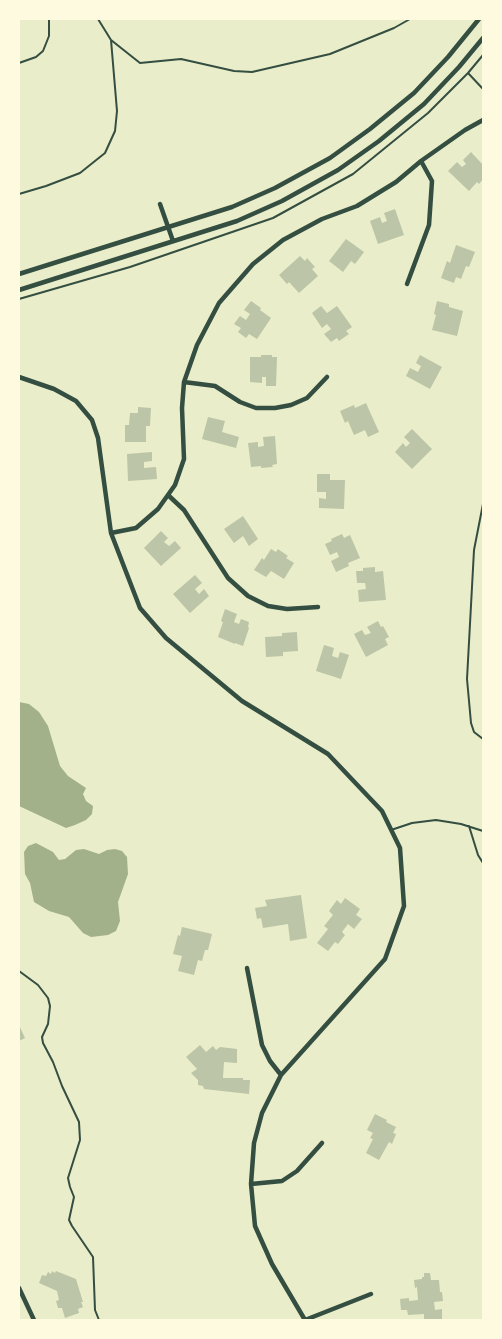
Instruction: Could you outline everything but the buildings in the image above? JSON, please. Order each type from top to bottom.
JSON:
[{"type":"street","points":[[19,274],[232,207],[275,188],[330,158],[370,129],[414,93],[448,57],[479,19]]},
{"type":"street","points":[[19,290],[237,221],[282,201],[338,170],[380,141],[424,104],[483,38]]},
{"type":"street","points":[[111,534],[136,528],[158,509],[175,485],[184,459],[182,408],[184,382],[197,345],[219,303],[252,264],[283,240],[322,219],[357,206],[396,182],[421,161],[465,130],[483,120]]},
{"type":"street","points":[[407,284],[429,225],[432,181],[421,161]]},
{"type":"street","points":[[160,204],[173,241]]},
{"type":"street","points":[[19,377],[54,389],[76,401],[92,420],[98,438],[111,534],[140,608],[166,638],[242,701],[328,754],[382,811],[400,848],[404,906],[385,959],[281,1074],[260,1120],[254,1143],[251,1184],[255,1226],[272,1264],[305,1320],[371,1294]]},
{"type":"street","points":[[184,382],[214,386],[240,402],[256,408],[275,408],[291,405],[307,398],[327,377]]},
{"type":"street","points":[[168,494],[184,510],[228,578],[248,596],[268,606],[288,609],[318,607]]},
{"type":"street","points":[[247,968],[262,1045],[270,1061],[281,1074]]},
{"type":"street","points":[[251,1184],[282,1181],[297,1171],[322,1143]]},
{"type":"street","points":[[19,1288],[34,1320]]},
{"type":"lane","points":[[391,830],[412,823],[436,820],[469,826],[483,831]]},
{"type":"lane","points":[[469,826],[478,855],[483,863]]},
{"type":"path","points":[[19,63],[36,57],[43,51],[49,36],[49,19]]},
{"type":"path","points":[[98,19],[111,40],[140,63],[180,59],[234,71],[252,72],[330,54],[394,28],[410,19]]},
{"type":"path","points":[[19,194],[80,173],[105,153],[115,131],[117,111],[111,40]]},
{"type":"path","points":[[483,54],[468,73],[483,89]]},
{"type":"path","points":[[483,504],[474,550],[467,679],[471,723],[474,732],[483,739]]},
{"type":"path","points":[[19,972],[38,985],[48,998],[50,1006],[48,1024],[42,1037],[43,1044],[53,1062],[79,1122],[80,1140],[68,1178],[74,1197],[70,1220],[92,1257],[95,1310],[100,1320]]},
{"type":"shaded area","points":[[19,702],[29,704],[39,712],[48,726],[60,766],[68,776],[86,788],[83,794],[86,801],[93,806],[92,814],[86,820],[66,828],[19,806]]},
{"type":"shaded area","points":[[36,843],[53,852],[59,860],[65,859],[76,850],[84,849],[99,854],[107,850],[115,849],[122,851],[127,857],[128,874],[118,902],[120,921],[116,931],[108,935],[91,937],[83,933],[69,917],[49,911],[34,902],[30,883],[25,874],[24,852],[28,846]]}]
